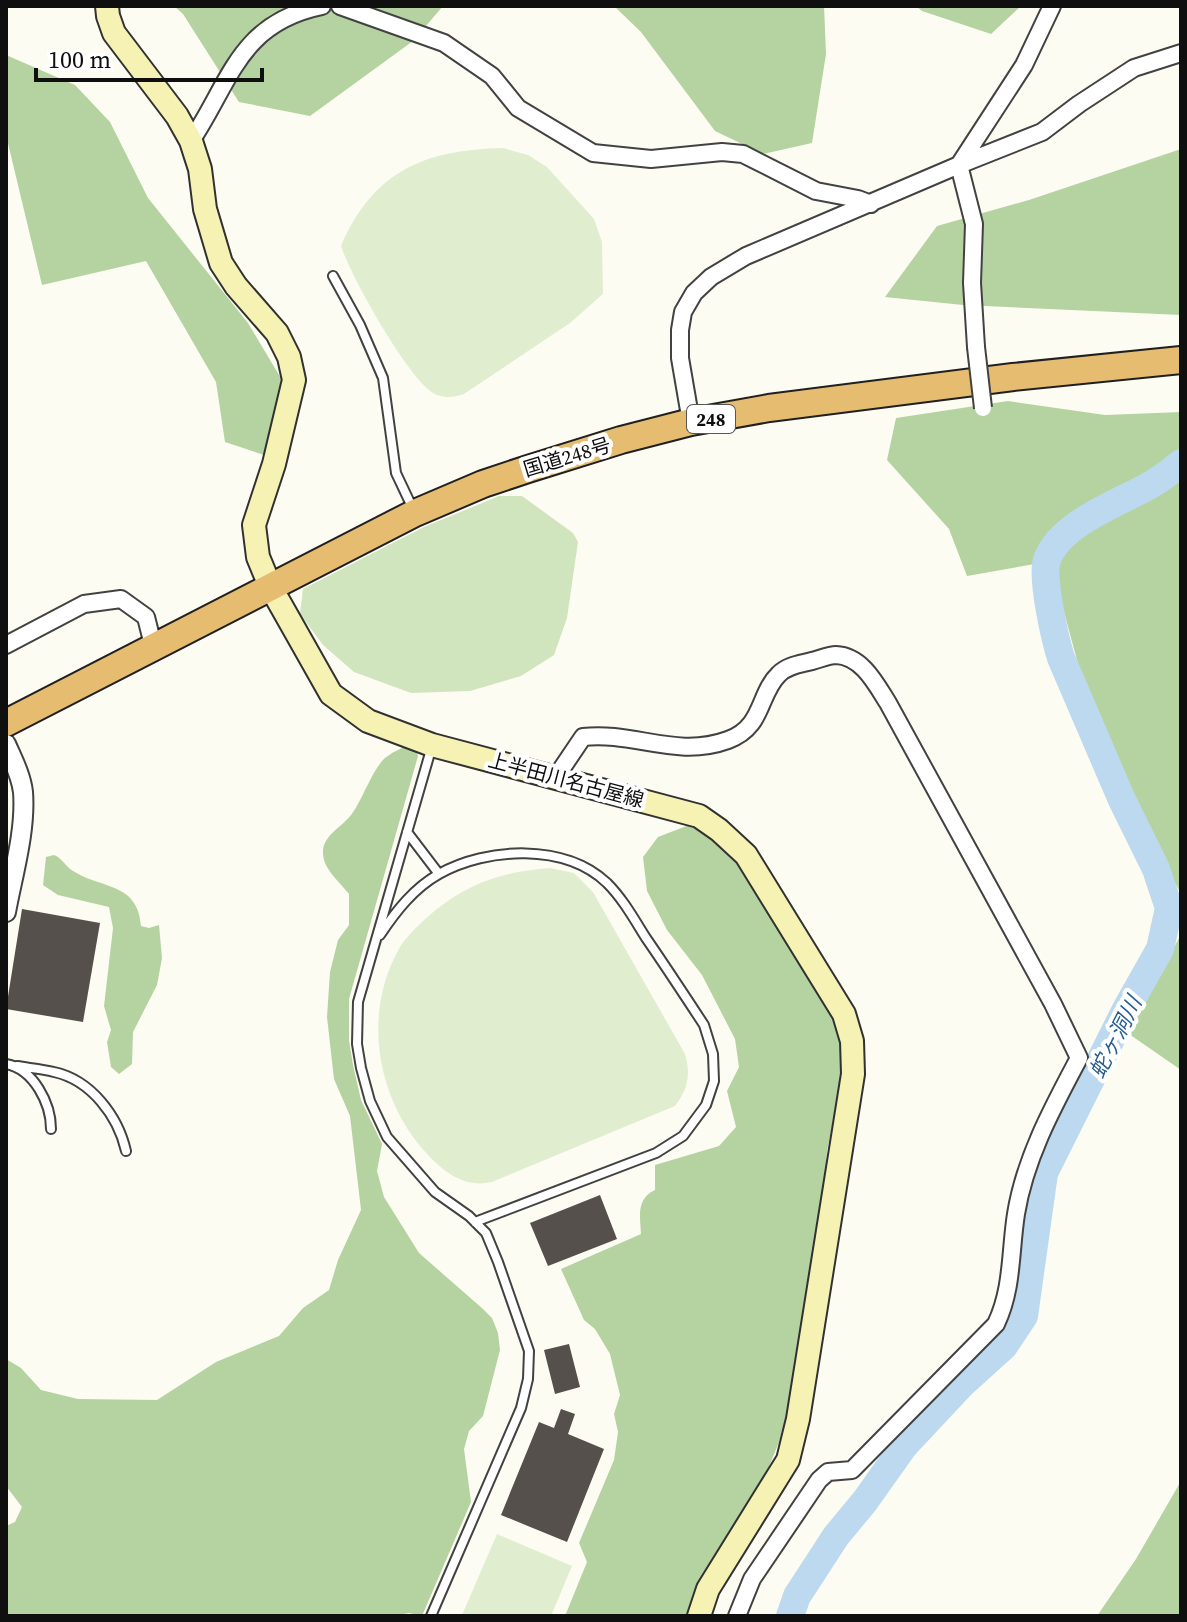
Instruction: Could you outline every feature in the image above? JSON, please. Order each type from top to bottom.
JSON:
[{"type":"highway","name":"国道248号","points":[[6,723],[415,513],[483,484],[621,440],[691,422],[769,408],[1013,377],[1181,360]]},
{"type":"main road","name":"上半田川名古屋線","points":[[107,6],[114,33],[177,116],[191,141],[200,169],[205,209],[221,263],[236,286],[277,333],[289,357],[294,380],[274,464],[254,525],[258,557],[270,586],[331,694],[368,721],[432,745],[699,816],[746,855],[844,1014],[852,1041],[853,1074],[798,1419],[788,1460],[708,1589],[699,1616]]},
{"type":"street","points":[[191,141],[211,111],[221,84],[240,55],[258,36],[281,20],[305,9],[322,6]]},
{"type":"street","points":[[340,6],[444,43],[492,76],[518,108],[593,153],[651,159],[722,152],[743,154],[816,191],[871,204]]},
{"type":"street","points":[[983,408],[972,283],[974,224],[959,165],[1024,65],[1052,6]]},
{"type":"street","points":[[691,422],[680,358],[680,330],[683,312],[694,293],[711,277],[746,256],[1042,132],[1134,68],[1181,53]]},
{"type":"street","points":[[6,645],[84,604],[121,599],[146,617],[153,645]]},
{"type":"street","points":[[556,777],[583,737],[604,735],[693,749],[730,739],[748,728],[759,713],[777,675],[789,667],[836,655],[851,658],[869,674],[888,703],[1053,1004],[1079,1058],[1025,1173],[1016,1214],[1010,1279],[1005,1304],[996,1324],[852,1470],[828,1472],[819,1480],[752,1579],[737,1616]]},
{"type":"street","points":[[6,744],[20,780],[23,815],[6,912]]},
{"type":"lane","points":[[333,276],[360,325],[383,378],[396,473],[415,513]]},
{"type":"lane","points":[[431,1616],[521,1408],[528,1379],[529,1351],[486,1233],[435,1192],[387,1137],[370,1101],[357,1044],[358,1002],[432,745]]},
{"type":"lane","points":[[407,832],[439,874]]},
{"type":"lane","points":[[375,942],[407,900],[439,874],[474,860],[509,855],[564,859],[592,871],[618,894],[704,1025],[715,1067],[712,1092],[683,1136],[670,1146],[475,1222]]},
{"type":"lane","points":[[6,1064],[57,1072],[86,1087],[109,1110],[122,1131],[126,1151]]},
{"type":"lane","points":[[17,1066],[42,1093],[51,1113],[51,1129]]},
{"type":"green space","points":[[174,6],[443,6],[413,41],[310,116],[239,102],[183,14]]},
{"type":"green space","points":[[614,6],[824,6],[826,54],[812,143],[763,154],[715,131],[641,32]]},
{"type":"green space","points":[[916,6],[1021,6],[991,34],[922,11]]},
{"type":"green space","points":[[6,55],[75,85],[110,122],[148,198],[248,323],[282,380],[264,455],[225,442],[216,382],[146,261],[42,285],[6,135]]},
{"type":"green space","points":[[503,148],[528,155],[547,167],[594,219],[602,242],[603,294],[570,323],[464,394],[441,396],[418,379],[393,344],[341,246],[369,199],[405,169],[449,153]]},
{"type":"green space","points":[[1181,149],[1181,315],[963,305],[885,297],[937,226],[1029,200]]},
{"type":"green space","points":[[1008,401],[1105,415],[1181,412],[1181,894],[1142,821],[1088,701],[1064,612],[1040,563],[967,576],[949,529],[887,460],[896,418]]},
{"type":"green space","points":[[499,496],[522,496],[573,533],[578,542],[567,618],[554,655],[521,676],[470,691],[411,693],[354,672],[323,645],[300,614],[303,589],[424,527]]},
{"type":"green space","points":[[414,743],[418,756],[349,999],[349,1040],[361,1100],[382,1144],[377,1171],[384,1197],[419,1253],[492,1318],[500,1350],[483,1416],[469,1431],[464,1449],[471,1502],[422,1616],[409,1613],[393,1616],[6,1616],[6,1526],[15,1522],[22,1507],[6,1486],[6,1359],[21,1368],[41,1390],[78,1399],[157,1400],[216,1362],[279,1336],[303,1308],[329,1290],[338,1260],[361,1210],[350,1116],[334,1079],[327,1017],[330,972],[338,940],[349,925],[349,894],[326,864],[323,853],[329,837],[351,815],[382,761]]},
{"type":"green space","points":[[689,825],[722,843],[736,861],[834,1021],[844,1051],[844,1067],[827,1151],[823,1207],[793,1390],[779,1442],[761,1486],[692,1616],[565,1616],[587,1562],[579,1543],[614,1460],[618,1432],[614,1414],[620,1395],[610,1354],[595,1329],[584,1320],[561,1269],[641,1234],[640,1209],[645,1198],[655,1190],[655,1165],[719,1146],[736,1127],[727,1091],[739,1067],[735,1039],[702,975],[667,930],[647,891],[643,857],[658,837]]},
{"type":"green space","points":[[54,855],[84,877],[126,894],[133,901],[141,926],[149,928],[159,925],[162,958],[157,985],[133,1032],[132,1064],[119,1074],[111,1067],[107,1042],[111,1030],[104,1006],[113,928],[109,907],[58,895],[43,885],[46,857]]},
{"type":"green space","points":[[550,868],[574,873],[593,892],[685,1054],[687,1082],[675,1106],[492,1182],[465,1181],[442,1168],[428,1155],[397,1109],[386,1083],[378,1028],[388,973],[408,936],[453,898],[498,877]]},
{"type":"green space","points":[[1181,918],[1181,1070],[1129,1034],[1179,938]]},
{"type":"green space","points":[[1181,1481],[1181,1616],[1097,1616],[1136,1559]]},
{"type":"green space","points":[[497,1534],[572,1566],[551,1616],[462,1615]]},
{"type":"building","points":[[22,909],[100,923],[83,1022],[6,1009]]},
{"type":"building","points":[[600,1195],[617,1239],[548,1266],[530,1223]]},
{"type":"building","points":[[569,1344],[580,1387],[555,1394],[544,1350]]},
{"type":"building","points":[[561,1409],[575,1414],[568,1434],[604,1449],[567,1542],[501,1515],[539,1422],[554,1428]]},
{"type":"waterway","name":"蛇ヶ洞川","points":[[790,1616],[797,1596],[836,1536],[904,1446],[963,1383],[1004,1346],[1024,1316],[1044,1173],[1125,1011],[1160,949],[1169,908],[1156,869],[1122,800],[1061,658],[1050,608],[1046,568],[1053,548],[1075,526],[1150,485],[1181,463]]}]
